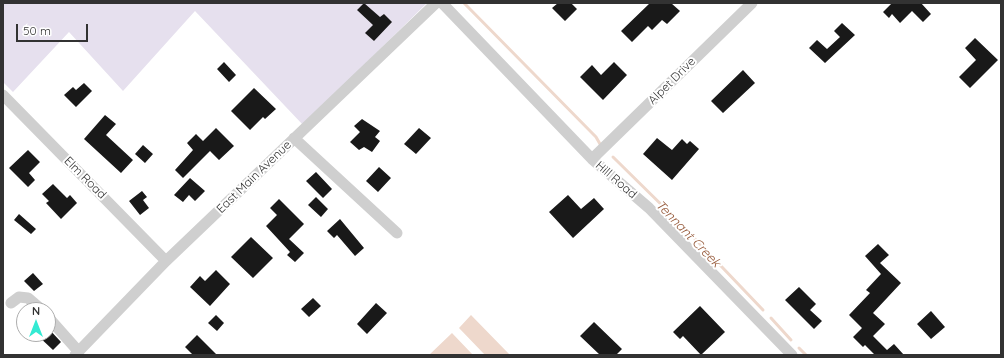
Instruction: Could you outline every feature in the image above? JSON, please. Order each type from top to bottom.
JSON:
[{"type":"street","name":"East Main Avenue","points":[[77,353],[166,261],[436,3]]},
{"type":"street","name":"Hill Road","points":[[442,3],[592,160],[649,208],[792,355]]},
{"type":"street","name":"Alpet Drive","points":[[592,160],[752,3]]},
{"type":"street","name":"Elm Road","points":[[3,95],[166,261]]},
{"type":"street","points":[[294,138],[397,233]]},
{"type":"street","points":[[11,303],[19,297],[28,298],[33,302]]},
{"type":"street","points":[[56,327],[77,353]]},
{"type":"shaded area","points":[[3,3],[427,3],[303,125],[195,11],[123,91],[69,32],[13,92],[3,82]]},
{"type":"shaded area","points":[[471,315],[510,355],[485,355],[459,328]]},
{"type":"shaded area","points":[[452,333],[473,355],[429,355]]},
{"type":"building","points":[[364,3],[380,17],[384,14],[392,22],[374,41],[365,33],[373,25],[357,10]]},
{"type":"building","points":[[558,3],[571,3],[577,9],[565,21],[552,8]]},
{"type":"building","points":[[650,3],[671,3],[680,11],[667,24],[662,20],[652,30],[648,26],[632,42],[621,31]]},
{"type":"building","points":[[892,3],[921,3],[931,14],[923,22],[912,11],[900,23],[892,14],[889,18],[883,12]]},
{"type":"building","points":[[842,23],[855,35],[825,63],[809,48],[817,40],[827,49],[840,37],[834,31]]},
{"type":"building","points":[[975,38],[998,60],[970,88],[959,77],[976,60],[965,48]]},
{"type":"building","points":[[224,62],[236,75],[229,82],[217,69]]},
{"type":"building","points":[[614,62],[627,75],[603,100],[580,77],[592,65],[601,75]]},
{"type":"building","points":[[743,70],[755,83],[723,113],[711,101]]},
{"type":"building","points":[[84,83],[92,91],[76,107],[64,95],[73,87],[76,90]]},
{"type":"building","points":[[254,88],[276,109],[265,119],[263,117],[250,130],[231,111]]},
{"type":"building","points":[[105,115],[116,124],[106,135],[133,160],[121,173],[84,139]]},
{"type":"building","points":[[362,119],[380,131],[375,137],[380,141],[372,152],[364,147],[359,150],[350,142],[360,132],[354,126]]},
{"type":"building","points":[[216,128],[234,146],[219,160],[210,151],[183,178],[175,170],[193,150],[187,143],[196,134],[203,141]]},
{"type":"building","points":[[419,128],[431,138],[416,154],[404,144]]},
{"type":"building","points":[[657,138],[672,150],[682,139],[687,144],[690,141],[699,149],[672,180],[643,154]]},
{"type":"building","points":[[143,145],[153,154],[145,163],[135,154]]},
{"type":"building","points":[[28,150],[40,162],[29,173],[35,180],[28,187],[9,168]]},
{"type":"building","points":[[379,167],[391,178],[378,192],[366,181]]},
{"type":"building","points":[[316,172],[332,189],[323,198],[306,181]]},
{"type":"building","points":[[190,178],[205,191],[195,201],[189,195],[183,202],[174,195]]},
{"type":"building","points":[[53,184],[67,198],[70,195],[77,203],[61,219],[46,203],[49,201],[42,194]]},
{"type":"building","points":[[142,191],[147,197],[143,200],[149,208],[140,215],[129,201]]},
{"type":"building","points":[[568,195],[581,209],[594,198],[604,209],[573,238],[549,212]]},
{"type":"building","points":[[316,197],[328,209],[321,217],[308,205]]},
{"type":"building","points":[[279,199],[304,224],[289,239],[304,253],[295,262],[287,255],[290,252],[266,226],[277,215],[270,208]]},
{"type":"building","points":[[19,214],[36,229],[31,234],[14,220]]},
{"type":"building","points":[[340,219],[364,248],[355,256],[337,235],[334,238],[327,231]]},
{"type":"building","points":[[251,237],[273,258],[253,278],[231,257]]},
{"type":"building","points":[[878,244],[889,255],[880,263],[901,283],[873,313],[885,324],[873,336],[887,350],[894,344],[904,355],[875,355],[865,345],[863,347],[853,337],[862,328],[849,315],[870,293],[866,290],[881,274],[865,256]]},
{"type":"building","points":[[216,270],[230,284],[210,306],[190,287],[200,276],[205,281]]},
{"type":"building","points":[[33,273],[43,284],[34,291],[24,281]]},
{"type":"building","points":[[799,287],[816,304],[810,310],[822,321],[814,329],[785,300]]},
{"type":"building","points":[[313,298],[321,306],[309,317],[301,309]]},
{"type":"building","points":[[376,303],[387,313],[367,334],[357,324]]},
{"type":"building","points":[[700,306],[725,332],[701,355],[683,336],[680,339],[673,332]]},
{"type":"building","points":[[931,311],[945,327],[931,339],[917,324]]},
{"type":"building","points":[[216,315],[224,323],[217,331],[208,323]]},
{"type":"building","points":[[594,322],[622,349],[616,355],[600,355],[580,336]]},
{"type":"building","points":[[197,335],[217,355],[193,355],[185,347]]},
{"type":"building","points":[[56,337],[61,342],[53,350],[44,342],[56,342]]},
{"type":"waterway","name":"Tennant Creek","points":[[464,3],[596,137],[600,144]]},
{"type":"waterway","name":"Tennant Creek","points":[[613,157],[679,222],[763,310]]},
{"type":"waterway","name":"Tennant Creek","points":[[771,318],[791,340]]},
{"type":"waterway","name":"Tennant Creek","points":[[799,348],[806,355]]}]
